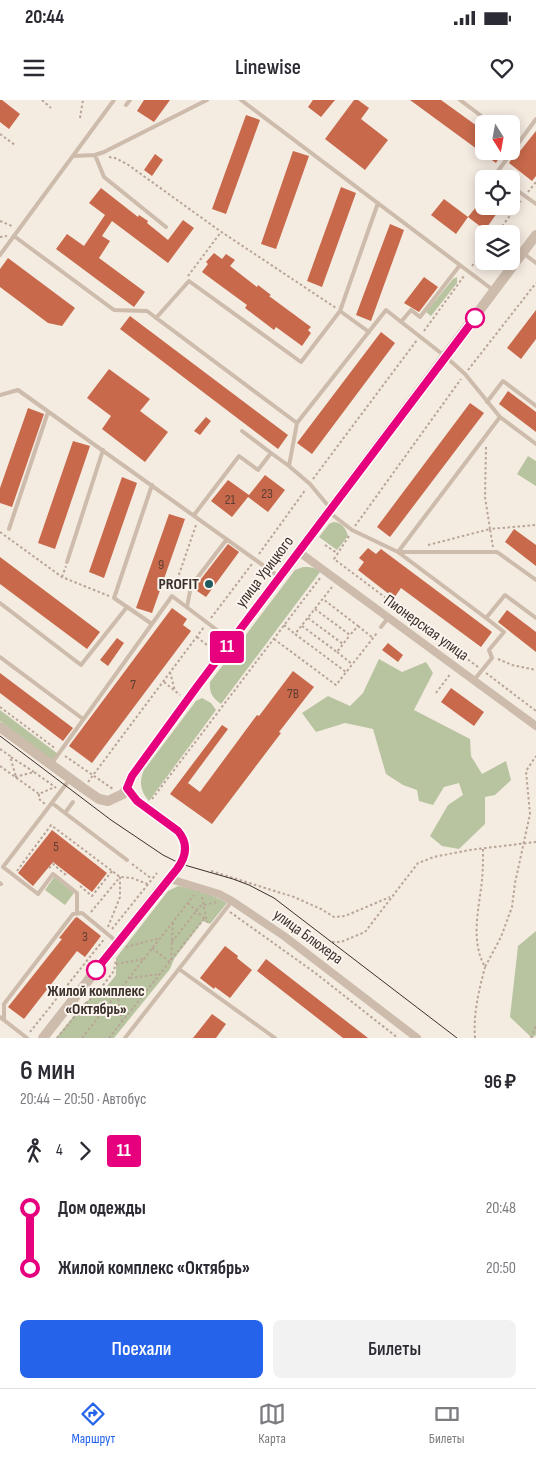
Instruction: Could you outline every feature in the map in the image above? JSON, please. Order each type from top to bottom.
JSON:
[{"type":"street","name":"улица Урицкого","points":[[127,788],[132,776],[231,642],[536,235]]},
{"type":"street","name":"Пионерская улица","points":[[299,552],[536,726]]},
{"type":"street","points":[[0,727],[99,799],[108,800],[123,794],[127,788],[137,801],[178,831],[182,836],[186,850],[181,864],[43,1038]]},
{"type":"street","name":"улица Блюхера","points":[[170,878],[219,894],[232,901],[284,936],[417,1038]]},
{"type":"lane","points":[[0,255],[114,100]]},
{"type":"lane","points":[[126,105],[130,100]]},
{"type":"lane","points":[[73,156],[95,155],[104,152],[200,101],[207,100]]},
{"type":"lane","points":[[241,100],[495,291]]},
{"type":"lane","points":[[460,100],[480,115]]},
{"type":"lane","points":[[520,140],[536,119]]},
{"type":"lane","points":[[95,155],[104,177],[166,227]]},
{"type":"lane","points":[[520,192],[536,204]]},
{"type":"lane","points":[[156,318],[188,281],[301,362],[340,311],[378,203]]},
{"type":"lane","points":[[14,236],[114,310],[147,311],[297,423]]},
{"type":"lane","points":[[523,253],[536,263]]},
{"type":"lane","points":[[401,322],[411,310],[420,317],[460,265]]},
{"type":"lane","points":[[289,466],[297,423],[386,310],[446,357],[465,374],[500,416],[536,444]]},
{"type":"lane","points":[[340,311],[369,332]]},
{"type":"lane","points":[[487,402],[503,381],[536,406]]},
{"type":"lane","points":[[0,395],[18,390],[280,577]]},
{"type":"lane","points":[[9,529],[48,412]]},
{"type":"lane","points":[[398,552],[500,416]]},
{"type":"lane","points":[[242,431],[310,484],[330,511],[352,530],[398,552],[504,632],[489,650],[492,658],[474,680]]},
{"type":"lane","points":[[67,562],[103,450]]},
{"type":"lane","points":[[194,515],[239,456],[258,470],[271,453]]},
{"type":"lane","points":[[152,485],[114,598],[152,624]]},
{"type":"lane","points":[[187,607],[191,586],[227,539]]},
{"type":"lane","points":[[398,552],[497,552],[536,580]]},
{"type":"lane","points":[[486,618],[505,595],[536,618]]},
{"type":"lane","points":[[50,765],[172,596],[231,642]]},
{"type":"lane","points":[[0,604],[81,665],[127,607]]},
{"type":"lane","points":[[381,627],[388,618]]},
{"type":"lane","points":[[0,657],[82,719]]},
{"type":"lane","points":[[70,779],[3,867],[38,894],[53,874],[77,893],[78,913]]},
{"type":"lane","points":[[66,813],[73,802]]},
{"type":"lane","points":[[50,805],[66,813],[126,860]]},
{"type":"lane","points":[[125,1038],[232,901]]},
{"type":"lane","points":[[26,1038],[2,1018],[4,1004],[73,914],[82,913],[118,943]]},
{"type":"lane","points":[[179,969],[275,1038]]},
{"type":"path","points":[[42,100],[50,108]]},
{"type":"path","points":[[80,118],[84,100]]},
{"type":"path","points":[[0,134],[16,145]]},
{"type":"path","points":[[95,155],[115,158],[127,164],[222,232],[340,311]]},
{"type":"path","points":[[503,225],[536,182]]},
{"type":"path","points":[[0,221],[19,229]]},
{"type":"path","points":[[188,281],[188,276],[222,232]]},
{"type":"path","points":[[86,785],[475,262]]},
{"type":"path","points":[[536,283],[465,374],[352,530],[334,559],[536,711]]},
{"type":"path","points":[[486,435],[486,497],[493,552]]},
{"type":"path","points":[[172,596],[198,518]]},
{"type":"path","points":[[424,546],[490,529],[536,525]]},
{"type":"path","points":[[0,532],[62,577],[114,598]]},
{"type":"path","points":[[325,545],[337,553]]},
{"type":"path","points":[[62,577],[67,562]]},
{"type":"path","points":[[151,800],[323,574]]},
{"type":"path","points":[[295,634],[338,580]]},
{"type":"path","points":[[323,599],[373,638]]},
{"type":"path","points":[[316,608],[350,635]]},
{"type":"path","points":[[308,618],[343,644]]},
{"type":"path","points":[[284,626],[346,672]]},
{"type":"path","points":[[302,626],[352,664]]},
{"type":"path","points":[[337,652],[358,626]]},
{"type":"path","points":[[274,639],[336,685],[381,627]]},
{"type":"path","points":[[197,637],[213,650]]},
{"type":"path","points":[[492,658],[536,670]]},
{"type":"path","points":[[436,693],[455,667]]},
{"type":"path","points":[[170,672],[175,691]]},
{"type":"path","points":[[163,682],[180,695]]},
{"type":"path","points":[[0,748],[60,792]]},
{"type":"path","points":[[10,756],[16,777]]},
{"type":"path","points":[[476,1038],[477,999],[485,967],[502,937],[512,907],[515,883],[530,814],[526,771],[536,756]]},
{"type":"path","points":[[0,766],[39,794],[39,799],[50,805]]},
{"type":"path","points":[[16,777],[34,772]]},
{"type":"path","points":[[39,794],[54,787]]},
{"type":"path","points":[[14,873],[51,825],[120,877],[132,878],[147,884]]},
{"type":"path","points":[[332,942],[341,942],[365,932],[418,863],[434,856],[536,842]]},
{"type":"path","points":[[483,849],[476,939],[485,967]]},
{"type":"path","points":[[126,860],[152,879]]},
{"type":"path","points":[[48,870],[53,864],[66,875]]},
{"type":"path","points":[[79,885],[92,896],[112,871]]},
{"type":"path","points":[[212,871],[294,897],[334,917],[345,916],[392,896]]},
{"type":"path","points":[[26,1038],[157,873]]},
{"type":"path","points":[[87,917],[120,877]]},
{"type":"path","points":[[108,934],[107,929],[120,897],[120,877]]},
{"type":"path","points":[[83,1038],[197,891]]},
{"type":"path","points":[[109,1038],[170,961],[205,921],[201,893]]},
{"type":"path","points":[[172,942],[200,906],[219,902]]},
{"type":"path","points":[[188,903],[205,921]]},
{"type":"path","points":[[226,910],[314,972],[398,1038]]},
{"type":"path","points":[[170,961],[173,921]]},
{"type":"path","points":[[132,940],[126,947],[160,938]]},
{"type":"path","points":[[152,948],[170,961]]},
{"type":"path","points":[[115,964],[144,959]]},
{"type":"path","points":[[58,1038],[114,971],[116,960]]},
{"type":"path","points":[[129,978],[160,974]]},
{"type":"path","points":[[117,994],[122,1021]]},
{"type":"path","points":[[531,1038],[536,1026]]},
{"type":"green space","points":[[457,277],[457,283],[431,316],[426,312],[453,279]]},
{"type":"green space","points":[[528,456],[536,461],[536,486],[517,474]]},
{"type":"green space","points":[[333,522],[343,526],[348,536],[337,550],[319,537],[329,524]]},
{"type":"green space","points":[[303,567],[316,569],[320,572],[221,704],[212,695],[210,682],[295,570]]},
{"type":"green space","points":[[379,659],[402,672],[426,662],[433,673],[414,710],[470,739],[471,756],[482,774],[506,761],[511,780],[495,795],[485,797],[485,824],[459,849],[442,846],[430,836],[448,805],[463,795],[459,783],[444,787],[433,805],[419,801],[417,790],[403,785],[386,774],[373,729],[345,723],[316,732],[302,713],[328,696],[350,706],[363,693]]},
{"type":"green space","points":[[202,698],[211,703],[216,710],[149,801],[141,786],[144,770],[196,701]]},
{"type":"green space","points":[[0,710],[58,754],[53,761],[0,721]]},
{"type":"green space","points":[[54,877],[74,893],[65,905],[45,890]]},
{"type":"green space","points":[[178,886],[203,892],[227,903],[210,924],[203,921],[174,959],[170,969],[114,1038],[56,1038],[84,1003],[103,991],[116,975],[116,958],[168,891]]},
{"type":"green space","points":[[536,931],[536,1035],[532,1038],[510,1017],[518,946]]},
{"type":"building","points":[[0,100],[20,114],[9,129],[0,122]]},
{"type":"building","points":[[144,100],[170,100],[154,122],[137,111]]},
{"type":"building","points":[[313,100],[335,100],[321,117],[308,107]]},
{"type":"building","points":[[354,100],[358,100],[369,108],[361,119],[388,140],[365,170],[325,139]]},
{"type":"building","points":[[410,100],[441,100],[475,125],[475,148]]},
{"type":"building","points":[[246,115],[260,120],[226,214],[212,209]]},
{"type":"building","points":[[536,131],[536,176],[532,181],[509,163],[511,160],[520,160],[520,151]]},
{"type":"building","points":[[293,151],[309,156],[276,249],[261,244]]},
{"type":"building","points":[[155,154],[163,160],[152,176],[144,170]]},
{"type":"building","points":[[341,187],[356,193],[322,287],[307,281]]},
{"type":"building","points":[[101,188],[138,217],[139,215],[148,221],[147,223],[168,240],[183,220],[194,228],[168,263],[112,221],[102,236],[110,241],[99,258],[145,292],[134,307],[56,249],[67,234],[84,246],[105,215],[89,203]]},
{"type":"building","points":[[444,199],[468,217],[456,234],[431,215]]},
{"type":"building","points":[[475,208],[475,215],[496,215],[489,225],[478,225],[468,217]]},
{"type":"building","points":[[390,224],[404,230],[371,321],[356,315]]},
{"type":"building","points":[[214,253],[222,259],[226,254],[235,260],[230,266],[257,287],[258,285],[271,295],[269,296],[311,327],[308,330],[311,333],[302,346],[276,327],[274,330],[245,308],[247,305],[202,272],[208,264],[206,262]]},
{"type":"building","points":[[8,258],[75,308],[62,326],[48,323],[0,287],[0,269]]},
{"type":"building","points":[[424,277],[438,287],[419,312],[404,303]]},
{"type":"building","points":[[536,310],[536,339],[521,359],[507,348]]},
{"type":"building","points":[[130,316],[288,435],[278,449],[120,329]]},
{"type":"building","points":[[381,332],[395,343],[312,454],[297,443]]},
{"type":"building","points":[[109,369],[150,399],[140,411],[168,432],[145,462],[102,429],[111,416],[87,398]]},
{"type":"building","points":[[508,391],[536,412],[536,432],[499,404]]},
{"type":"building","points":[[470,403],[484,413],[390,537],[377,527]]},
{"type":"building","points":[[28,408],[44,414],[12,507],[0,503],[0,488]]},
{"type":"building","points":[[206,417],[211,421],[200,435],[194,431]]},
{"type":"building","points":[[73,441],[90,446],[55,549],[38,543]]},
{"type":"building","points":[[265,475],[285,490],[268,512],[248,497],[232,517],[211,501],[228,480],[249,495]]},
{"type":"building","points":[[122,477],[137,483],[104,578],[89,572]]},
{"type":"building","points":[[169,514],[185,519],[152,613],[136,608]]},
{"type":"building","points":[[514,529],[536,545],[536,566],[505,542]]},
{"type":"building","points":[[228,544],[239,552],[206,597],[194,588]]},
{"type":"building","points":[[368,548],[376,554],[381,549],[492,632],[481,647],[401,588],[394,598],[358,570],[364,562],[359,558]]},
{"type":"building","points":[[0,557],[100,632],[87,649],[0,584]]},
{"type":"building","points":[[172,608],[187,619],[183,625],[191,631],[92,763],[69,746]]},
{"type":"building","points":[[507,610],[536,632],[536,652],[498,622]]},
{"type":"building","points":[[117,638],[124,643],[108,666],[100,660]]},
{"type":"building","points":[[388,643],[403,655],[398,662],[382,650]]},
{"type":"building","points":[[293,671],[314,687],[212,824],[170,794],[222,725],[228,729],[188,783],[200,792],[257,715],[259,716]]},
{"type":"building","points":[[0,673],[73,728],[63,741],[0,693]]},
{"type":"building","points":[[451,688],[484,712],[474,726],[441,702]]},
{"type":"building","points":[[52,830],[107,873],[92,892],[53,862],[33,886],[18,873]]},
{"type":"building","points":[[77,917],[101,936],[85,957],[77,951],[24,1019],[8,1007],[62,939],[59,938]]},
{"type":"building","points":[[225,946],[252,970],[230,998],[200,978]]},
{"type":"building","points":[[266,959],[368,1038],[343,1038],[257,971]]},
{"type":"building","points":[[212,1014],[226,1024],[216,1038],[193,1038]]},
{"type":"tram line","points":[[0,736],[111,820],[163,855],[181,864],[249,885],[274,898],[457,1038]]},
{"type":"bus line","name":"11","points":[[96,970],[181,864],[186,850],[182,836],[178,831],[132,796],[127,788],[132,776],[196,688],[475,318]]},
{"type":"place","name":"PROFIT","points":[[209,584]]},
{"type":"place","name":"Жилой комплекс «Октябрь»","points":[[96,970]]}]
